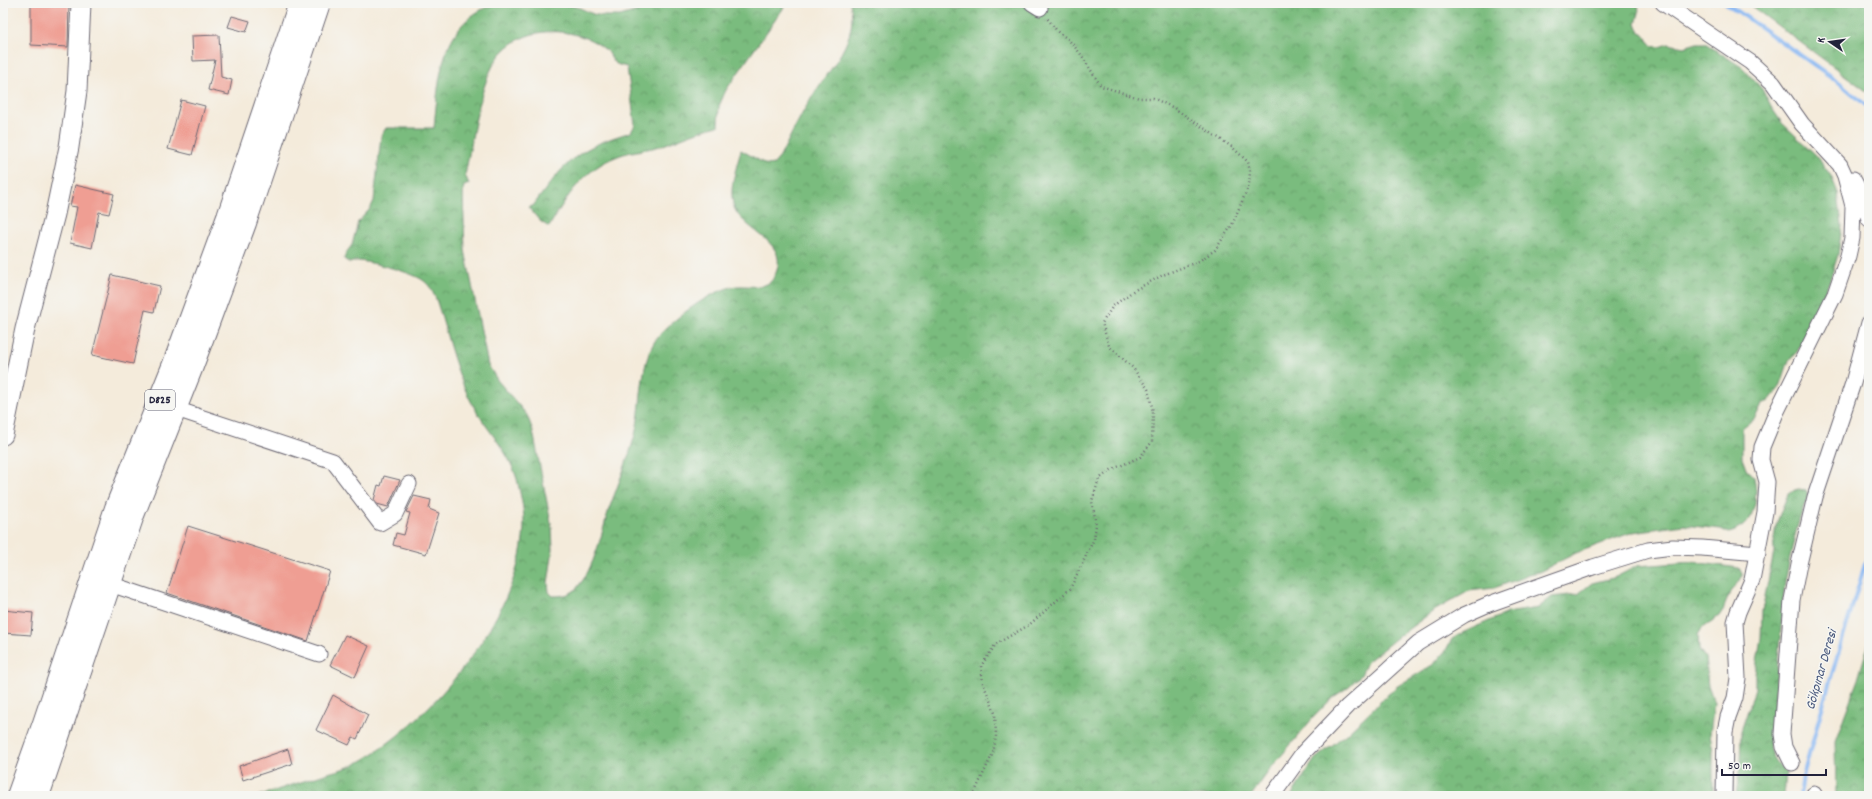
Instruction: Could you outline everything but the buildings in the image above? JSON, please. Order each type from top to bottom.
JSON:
[{"type":"highway","name":"D825","points":[[18,796],[116,508],[174,364],[228,217],[300,3]]},
{"type":"highway","name":"D825","points":[[38,796],[133,515],[176,409],[245,223],[319,3]]},
{"type":"main road","points":[[3,435],[25,329],[63,180],[77,91],[81,3]]},
{"type":"street","points":[[1663,3],[1762,72],[1784,98],[1802,124],[1853,179],[1863,199],[1869,218]]},
{"type":"street","points":[[1724,796],[1725,732],[1738,678],[1735,622],[1748,591],[1758,553],[1767,497],[1767,482],[1761,460],[1763,442],[1835,294],[1848,256],[1852,238],[1854,220],[1850,191],[1840,165],[1830,153]]},
{"type":"street","points":[[1792,763],[1784,747],[1782,734],[1792,600],[1815,497],[1853,383],[1869,323]]},
{"type":"street","points":[[176,409],[333,461],[380,523],[396,514],[408,484]]},
{"type":"street","points":[[1272,796],[1303,753],[1348,706],[1418,643],[1464,615],[1489,604],[1593,567],[1648,550],[1674,547],[1758,553]]},
{"type":"street","points":[[110,584],[319,654]]},
{"type":"path","points":[[973,796],[993,753],[996,737],[995,713],[983,683],[981,666],[996,644],[1029,625],[1070,589],[1094,539],[1096,525],[1092,501],[1099,479],[1111,470],[1140,457],[1152,442],[1153,412],[1148,389],[1133,368],[1109,346],[1102,323],[1114,306],[1133,291],[1163,275],[1199,261],[1215,250],[1232,225],[1249,185],[1250,171],[1248,162],[1232,147],[1174,108],[1153,98],[1139,98],[1101,86],[1080,53],[1068,38],[1058,32],[1036,6]]},
{"type":"green space","points":[[498,3],[560,3],[580,8],[593,14],[603,16],[620,16],[657,3],[787,3],[726,90],[719,106],[718,126],[660,146],[624,154],[606,161],[586,176],[578,185],[562,205],[549,227],[540,221],[528,207],[533,206],[564,167],[574,158],[598,144],[631,132],[635,125],[627,67],[615,63],[606,50],[588,39],[569,33],[537,33],[527,36],[508,47],[500,55],[493,66],[487,80],[477,112],[465,175],[469,184],[464,186],[463,190],[465,250],[488,365],[498,381],[527,415],[533,431],[552,528],[553,549],[548,583],[549,592],[553,596],[566,595],[575,590],[583,580],[593,561],[609,509],[635,435],[644,372],[655,341],[661,333],[679,317],[711,295],[731,287],[767,284],[774,277],[777,270],[778,259],[775,250],[769,242],[744,221],[737,213],[733,204],[733,183],[741,150],[767,165],[774,164],[780,157],[808,104],[842,53],[851,29],[852,16],[850,3],[945,3],[957,10],[975,3],[1638,3],[1639,13],[1636,23],[1640,33],[1643,34],[1653,46],[1659,47],[1668,44],[1684,47],[1697,43],[1705,43],[1743,68],[1762,89],[1771,107],[1782,123],[1816,155],[1831,176],[1838,193],[1842,226],[1838,255],[1830,280],[1818,308],[1810,315],[1803,341],[1796,354],[1789,360],[1780,387],[1769,401],[1762,404],[1755,418],[1742,428],[1742,458],[1746,469],[1754,477],[1756,491],[1755,504],[1750,519],[1743,526],[1729,533],[1721,529],[1683,525],[1633,532],[1576,553],[1539,572],[1528,574],[1494,588],[1469,591],[1432,612],[1367,662],[1361,675],[1347,688],[1333,697],[1312,719],[1271,768],[1251,796],[259,796],[357,763],[389,742],[417,718],[445,690],[470,658],[492,625],[509,590],[520,555],[524,516],[517,479],[509,459],[467,394],[457,368],[436,299],[431,289],[419,278],[403,271],[365,262],[357,261],[350,263],[344,259],[346,253],[352,245],[358,222],[370,209],[374,201],[381,136],[386,128],[434,128],[441,71],[446,53],[454,37],[464,23],[479,11]]},
{"type":"green space","points":[[1747,3],[1869,3],[1869,93]]},
{"type":"green space","points":[[1798,489],[1806,490],[1808,496],[1797,528],[1785,582],[1773,718],[1769,742],[1775,760],[1786,773],[1784,796],[1736,796],[1740,765],[1741,731],[1755,689],[1755,674],[1761,638],[1762,611],[1774,552],[1775,529],[1788,494]]},
{"type":"green space","points":[[1693,562],[1739,568],[1743,576],[1730,592],[1719,616],[1702,628],[1698,635],[1699,649],[1705,658],[1708,686],[1714,703],[1710,734],[1713,751],[1713,796],[1291,796],[1315,759],[1345,735],[1396,687],[1434,664],[1446,650],[1452,639],[1462,633],[1507,613],[1538,608],[1552,597],[1578,594],[1592,583],[1616,577],[1637,566]]},
{"type":"green space","points":[[1869,642],[1869,796],[1836,796],[1835,741],[1858,679]]},
{"type":"waterway","name":"Gökpınar Deresi","points":[[1726,3],[1840,83],[1869,108]]},
{"type":"waterway","name":"Gökpınar Deresi","points":[[1800,796],[1803,776],[1826,694],[1869,551]]}]
